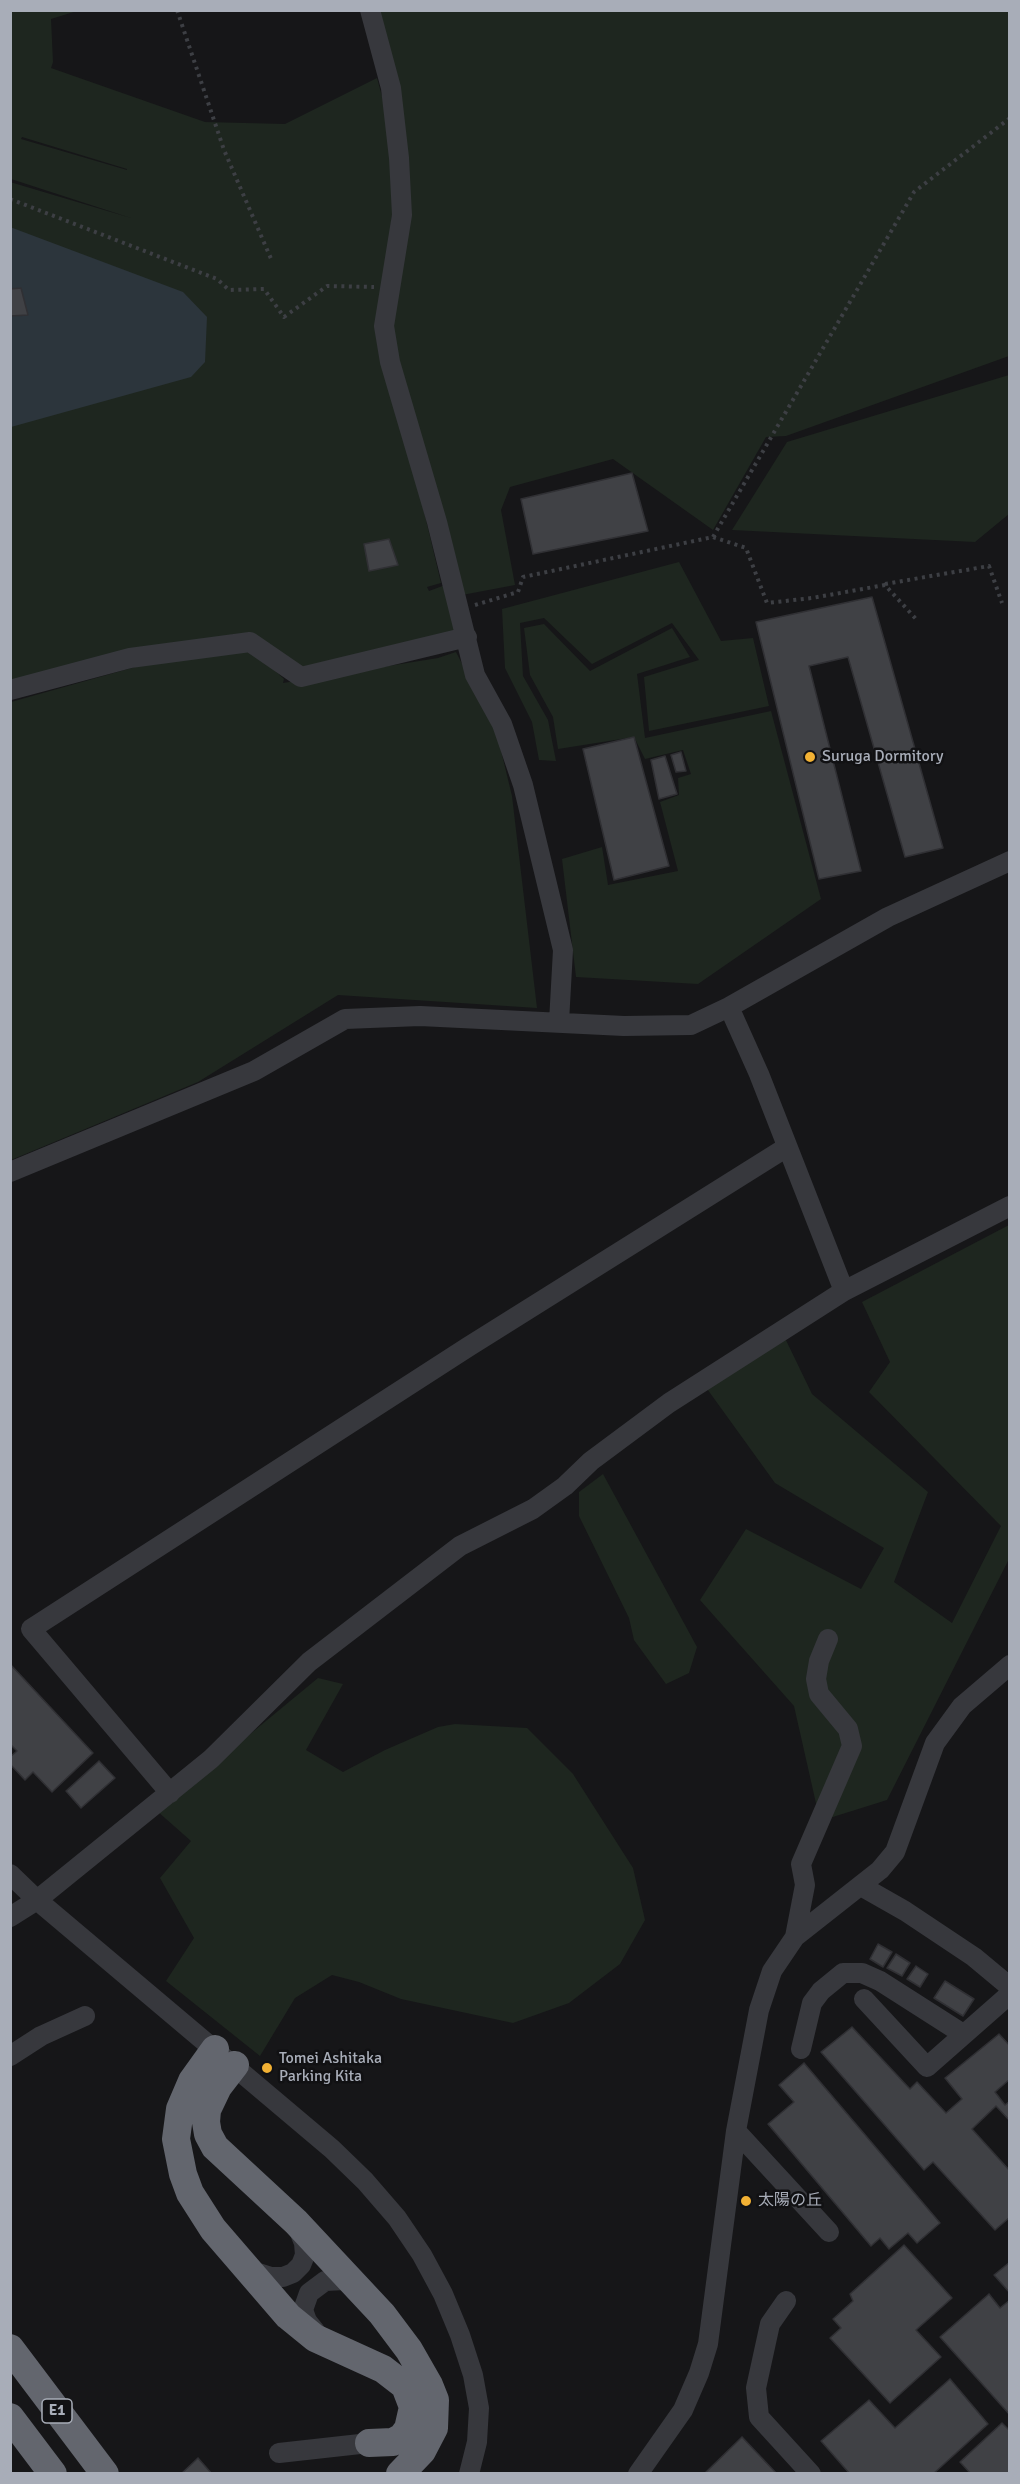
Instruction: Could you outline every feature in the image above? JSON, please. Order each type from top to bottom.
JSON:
[{"type":"highway","points":[[225,2057],[218,2087],[207,2110],[208,2134],[226,2158],[296,2222],[382,2313],[409,2350],[435,2400],[434,2428],[429,2440],[400,2474]]},
{"type":"highway","points":[[225,2057],[192,2080],[180,2109],[176,2139],[178,2157],[190,2193],[200,2211],[288,2316],[324,2343],[395,2377],[405,2386],[413,2408],[408,2429],[402,2437],[385,2444],[369,2442]]},
{"type":"highway","name":"E1","points":[[10,2348],[105,2474]]},
{"type":"highway","name":"E1","points":[[10,2417],[53,2474]]},
{"type":"street","points":[[370,10],[391,88],[398,141],[402,215],[384,326],[390,362],[476,675],[502,724],[523,785],[563,950],[559,1022]]},
{"type":"street","points":[[10,690],[129,658],[250,642],[301,677],[467,638]]},
{"type":"street","points":[[10,1172],[254,1071],[345,1019],[420,1016],[624,1026],[691,1025],[729,1007],[888,917],[1010,861]]},
{"type":"street","points":[[729,1007],[759,1074],[844,1292]]},
{"type":"street","points":[[170,1793],[31,1629],[468,1347],[787,1147]]},
{"type":"street","points":[[10,1917],[37,1900],[211,1759],[309,1662],[460,1546],[533,1509],[565,1486],[591,1461],[669,1403],[844,1292],[1010,1206]]},
{"type":"street","points":[[795,1937],[805,1885],[801,1864],[852,1746],[848,1729],[819,1694],[816,1679],[819,1661],[828,1639]]},
{"type":"street","points":[[638,2474],[682,2410],[699,2373],[708,2344],[736,2131],[759,2010],[772,1971],[795,1937],[880,1870],[895,1852],[935,1743],[962,1706],[1010,1665]]},
{"type":"street","points":[[10,1874],[37,1900],[332,2149],[365,2181],[397,2218],[422,2255],[443,2294],[473,2375],[479,2408],[477,2442],[469,2474]]},
{"type":"street","points":[[861,1886],[905,1911],[974,1957],[1010,1987]]},
{"type":"street","points":[[801,2049],[812,2003],[820,1990],[843,1973],[862,1973],[880,1981],[963,2034]]},
{"type":"street","points":[[864,1999],[927,2067],[1010,1994]]},
{"type":"street","points":[[10,2056],[42,2036],[85,2016]]},
{"type":"street","points":[[736,2131],[829,2232]]},
{"type":"street","points":[[248,2270],[271,2277],[283,2277],[293,2273],[301,2265],[305,2255],[304,2243],[296,2222]]},
{"type":"street","points":[[324,2343],[307,2321],[303,2310],[309,2293],[325,2281],[335,2280],[345,2280],[359,2289]]},
{"type":"street","points":[[786,2301],[770,2324],[756,2388],[759,2417],[811,2474]]},
{"type":"street","points":[[279,2453],[369,2442]]},
{"type":"path","points":[[177,10],[224,150],[272,261]]},
{"type":"path","points":[[713,537],[914,192],[1010,118]]},
{"type":"path","points":[[10,199],[217,279],[229,291],[264,288],[284,317],[327,286],[390,288]]},
{"type":"path","points":[[460,610],[518,592],[523,577],[713,537],[746,548],[767,603],[812,598],[989,566],[1002,603]]},
{"type":"path","points":[[885,585],[916,619]]},
{"type":"shaded area","points":[[11,11],[77,11],[51,19],[53,62],[51,68],[205,122],[285,124],[377,78],[399,158],[379,322],[441,583],[427,587],[429,591],[448,584],[462,646],[301,677],[235,634],[11,689],[10,182],[131,218],[11,179]],"holes":[[[22,137],[127,170],[21,139]]]},
{"type":"shaded area","points":[[375,11],[1009,11],[1009,356],[786,436],[766,437],[713,530],[613,459],[510,487],[501,510],[515,585],[462,595],[385,337],[404,149]]},
{"type":"shaded area","points":[[10,227],[183,292],[207,317],[205,362],[191,377],[11,427]]},
{"type":"shaded area","points":[[1009,375],[1009,514],[975,542],[732,530],[787,442]]},
{"type":"shaded area","points":[[679,562],[721,641],[753,638],[769,706],[649,731],[644,677],[699,660],[672,623],[592,664],[544,618],[520,623],[523,676],[548,720],[556,761],[539,760],[532,722],[505,668],[502,609]]},
{"type":"shaded area","points":[[544,624],[590,671],[672,628],[690,657],[637,674],[645,738],[771,711],[821,899],[698,984],[576,977],[562,859],[602,847],[608,885],[678,871],[660,802],[679,795],[678,778],[691,774],[683,750],[645,759],[634,737],[558,749],[553,717],[530,675],[524,628]]},
{"type":"shaded area","points":[[254,651],[284,679],[283,683],[438,658],[456,652],[496,730],[512,796],[537,1008],[338,995],[198,1082],[11,1160],[11,702],[167,658]]},
{"type":"shaded area","points":[[1009,1225],[1009,1559],[887,1800],[820,1821],[794,1706],[700,1600],[746,1529],[861,1589],[884,1548],[775,1483],[705,1386],[783,1334],[812,1394],[928,1492],[894,1582],[952,1623],[1001,1526],[869,1392],[890,1362],[862,1302]]},
{"type":"shaded area","points":[[603,1474],[697,1647],[689,1673],[666,1684],[634,1640],[629,1618],[579,1516],[579,1492]]},
{"type":"shaded area","points":[[318,1678],[343,1684],[306,1750],[343,1772],[385,1750],[438,1727],[455,1724],[527,1728],[573,1774],[633,1868],[645,1920],[620,1964],[569,2003],[513,2023],[401,1999],[359,1982],[332,1975],[295,1998],[260,2056],[166,1981],[194,1938],[160,1878],[191,1841],[157,1811]]},
{"type":"building","points":[[21,288],[28,315],[10,316],[10,289]]},
{"type":"building","points":[[632,473],[648,531],[533,554],[521,499]]},
{"type":"building","points":[[389,539],[398,565],[369,571],[364,544]]},
{"type":"building","name":"Suruga Dormitory","points":[[872,597],[943,848],[905,857],[848,657],[809,666],[861,871],[819,879],[756,622]]},
{"type":"building","points":[[634,737],[669,866],[614,880],[583,749]]},
{"type":"building","points":[[681,752],[686,771],[676,772],[671,755]]},
{"type":"building","points":[[665,756],[677,794],[659,799],[651,760]]},
{"type":"building","points":[[10,1664],[93,1753],[52,1792],[33,1772],[25,1780],[10,1764],[10,1757],[17,1751],[10,1744]]},
{"type":"building","points":[[99,1761],[115,1778],[81,1808],[66,1791]]},
{"type":"building","points":[[878,1944],[892,1952],[883,1967],[870,1959]]},
{"type":"building","points":[[896,1954],[910,1963],[902,1976],[887,1968]]},
{"type":"building","points":[[916,1966],[928,1974],[920,1987],[907,1979]]},
{"type":"building","points":[[945,1981],[974,1999],[963,2016],[934,1998]]},
{"type":"building","points":[[852,2027],[910,2089],[917,2082],[946,2113],[962,2099],[945,2078],[999,2034],[1010,2046],[1010,2079],[995,2092],[1005,2105],[1010,2101],[1010,2121],[996,2106],[972,2129],[1010,2171],[1010,2217],[995,2230],[933,2162],[924,2170],[821,2052]]},
{"type":"building","points":[[804,2063],[940,2223],[917,2243],[908,2233],[889,2249],[880,2238],[871,2246],[768,2124],[794,2102],[779,2085]]},
{"type":"building","points":[[904,2245],[952,2298],[916,2330],[941,2357],[890,2403],[830,2338],[841,2328],[833,2319],[853,2301],[850,2294]]},
{"type":"building","points":[[1010,2262],[1010,2293],[994,2275]]},
{"type":"building","points":[[989,2294],[1000,2308],[1010,2300],[1010,2415],[940,2337]]},
{"type":"building","points":[[950,2379],[988,2424],[933,2474],[850,2474],[821,2441],[869,2400],[895,2428]]},
{"type":"building","points":[[1002,2423],[1010,2431],[1010,2474],[971,2474],[960,2462]]},
{"type":"building","points":[[742,2437],[777,2474],[704,2474]]},
{"type":"building","points":[[198,2458],[212,2474],[181,2474]]},
{"type":"place","name":"Suruga Dormitory","points":[[810,757]]},
{"type":"place","name":"Tomei Ashitaka Parking Kita","points":[[267,2068]]},
{"type":"place","name":"太陽の丘","points":[[746,2201]]}]
